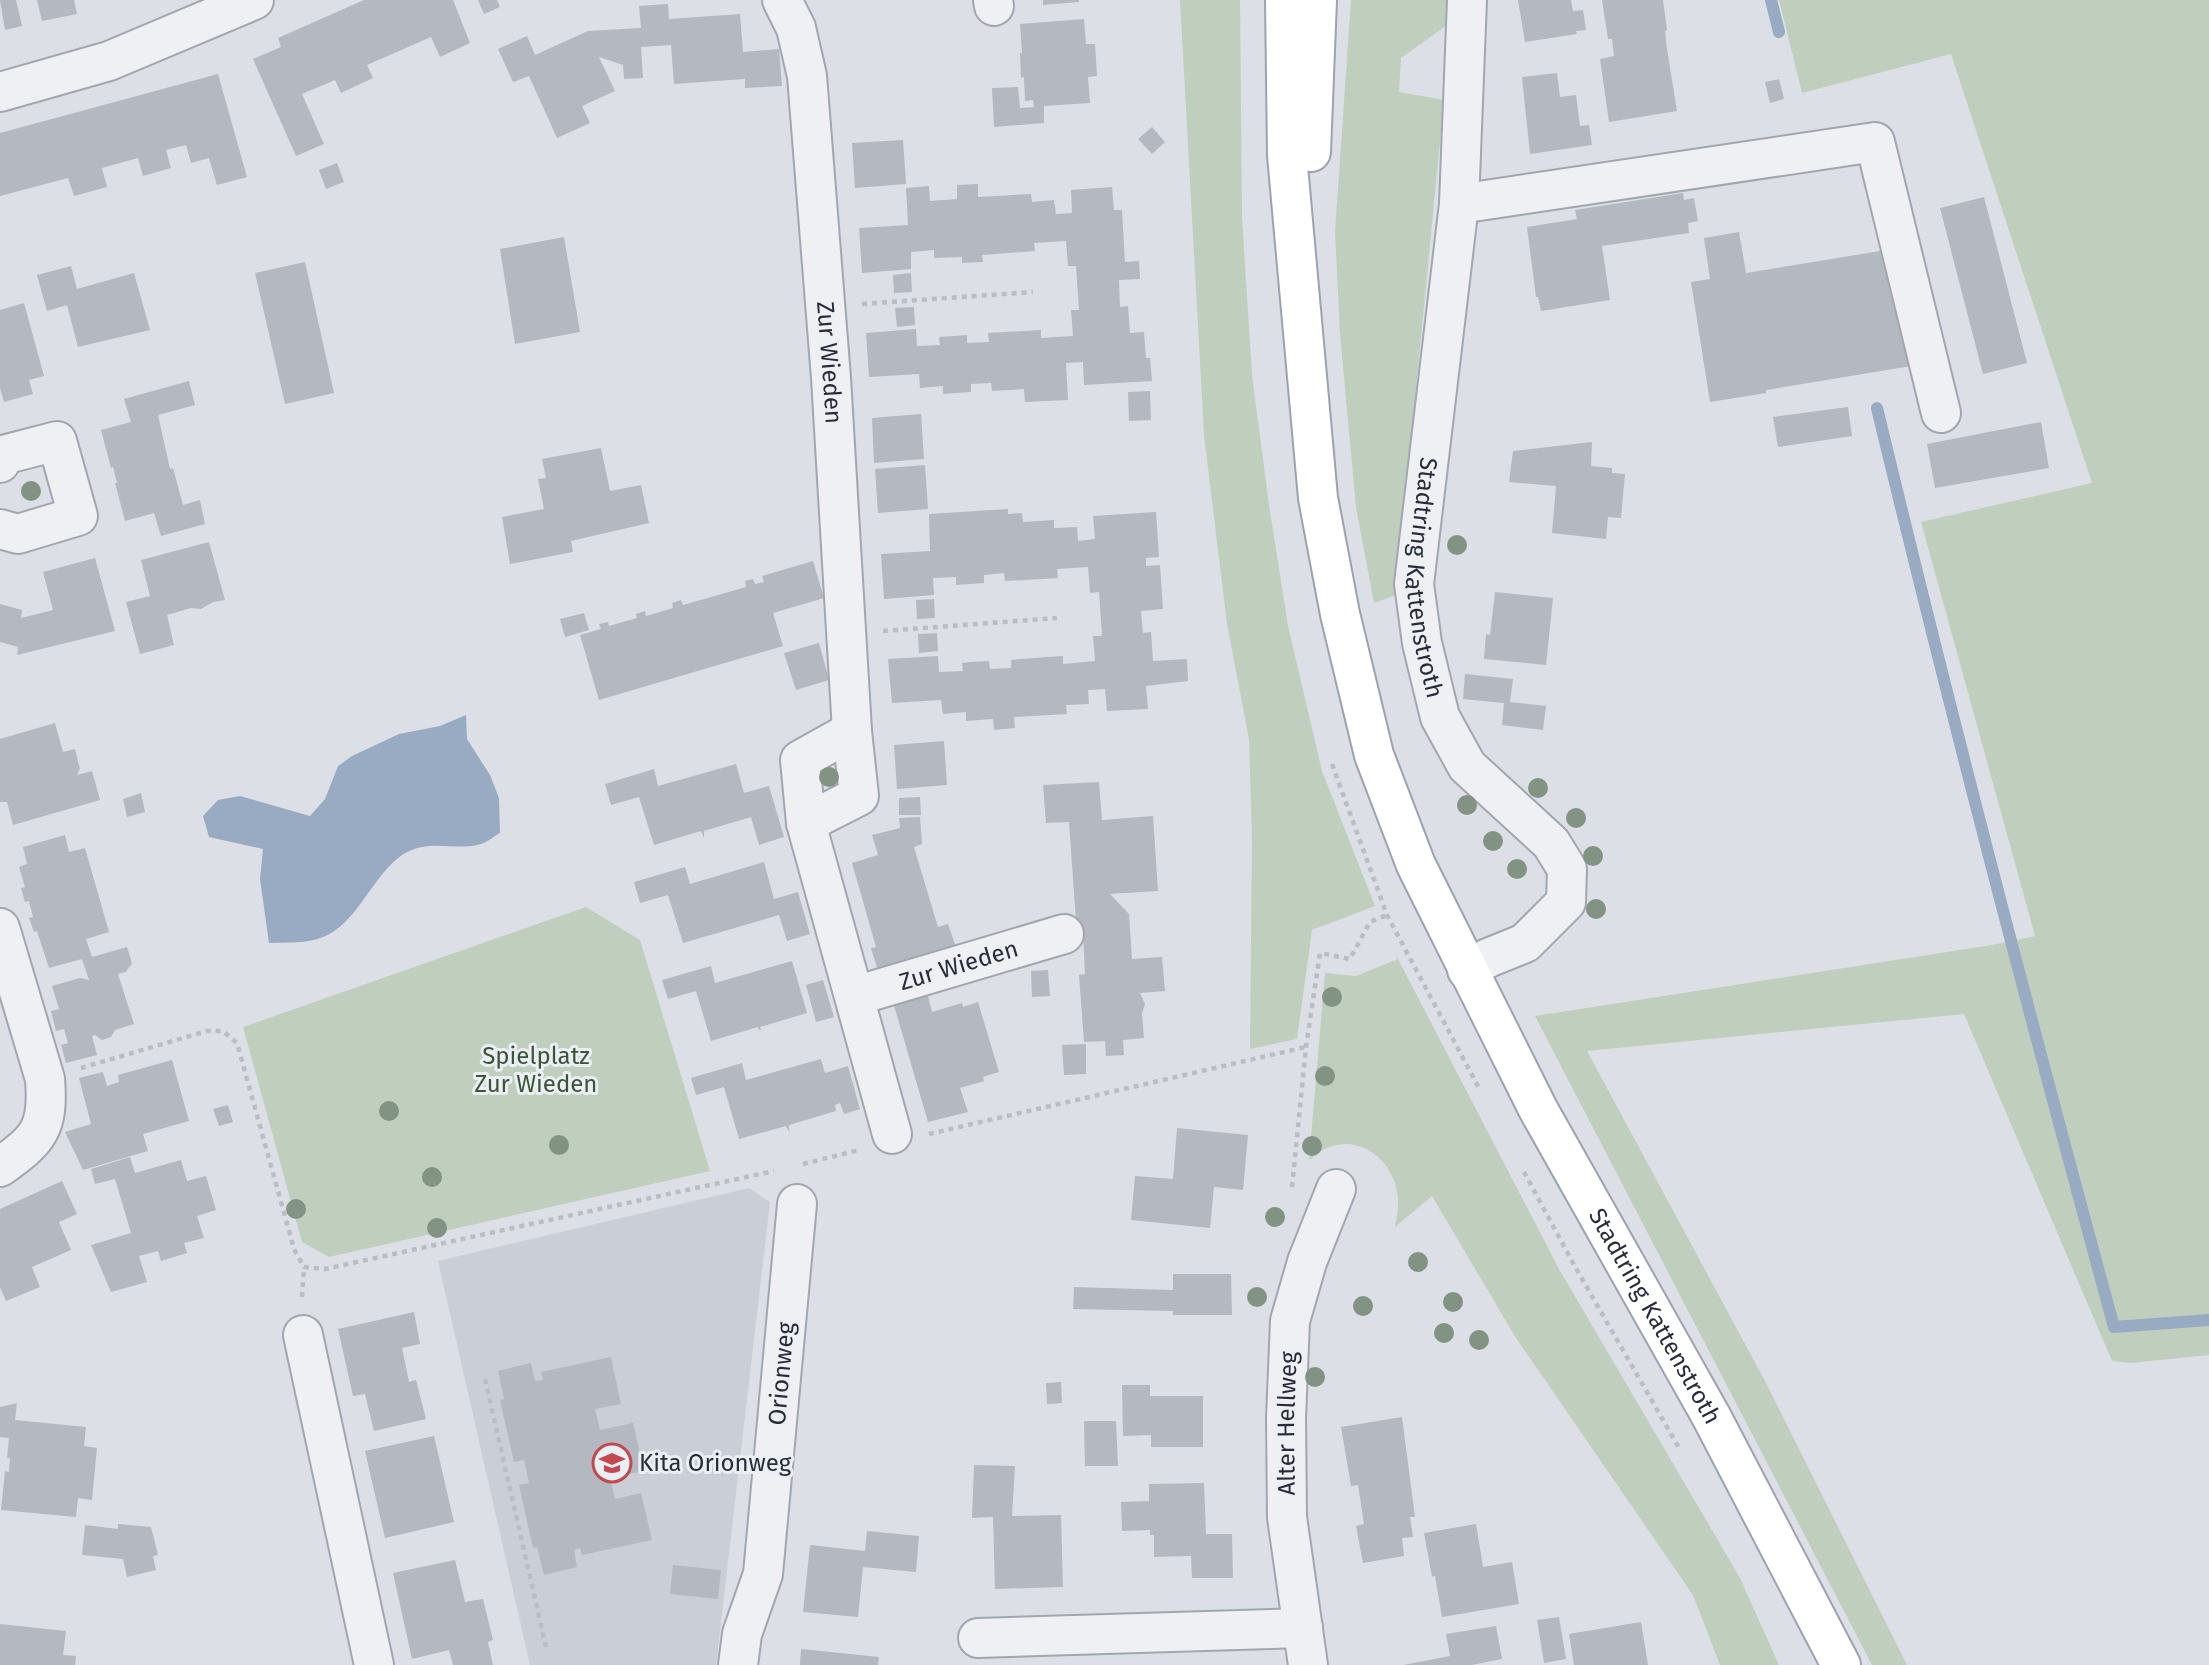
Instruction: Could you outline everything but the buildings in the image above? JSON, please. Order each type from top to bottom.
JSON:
[{"type":"main road","name":"Stadtring Kattenstroth","points":[[1285,0],[1287,155],[1318,498],[1340,614],[1374,755],[1416,865],[1538,1109],[1711,1416],[1841,1665]]},
{"type":"main road","name":"Stadtring Kattenstroth","points":[[1306,375],[1317,0]]},
{"type":"street","points":[[0,92],[109,61],[254,0]]},
{"type":"street","name":"Zur Wieden","points":[[782,0],[796,28],[807,76],[825,307],[852,731],[859,796],[806,823]]},
{"type":"street","name":"Stadtring Kattenstroth","points":[[1466,0],[1459,204],[1414,584],[1422,643],[1440,717],[1467,766],[1551,843],[1567,869],[1566,902],[1525,943],[1467,970]]},
{"type":"street","points":[[1459,204],[1875,142],[1941,413]]},
{"type":"street","points":[[0,463],[3,455],[57,441],[78,516],[18,534],[0,528]]},
{"type":"street","points":[[852,731],[800,760],[806,823],[895,1139]]},
{"type":"street","points":[[0,928],[45,1079],[47,1102],[43,1125],[28,1146],[0,1167]]},
{"type":"street","name":"Zur Wieden","points":[[855,996],[1064,934]]},
{"type":"street","name":"Alter Hellweg","points":[[1305,1647],[1287,1517],[1286,1418],[1290,1321],[1307,1262],[1336,1188]]},
{"type":"street","name":"Orionweg","points":[[738,1665],[741,1634],[763,1574],[797,1204]]},
{"type":"street","points":[[303,1335],[374,1665]]},
{"type":"street","points":[[978,1638],[1305,1647]]},
{"type":"path","points":[[825,307],[1032,292]]},
{"type":"path","points":[[846,634],[1057,618]]},
{"type":"path","points":[[1291,1192],[1320,953],[1350,960],[1370,922],[1387,915]]},
{"type":"path","points":[[45,1079],[207,1031],[223,1031],[237,1043],[294,1249],[304,1267],[325,1269],[782,1169]]},
{"type":"path","points":[[796,1166],[895,1139],[1307,1047]]},
{"type":"path","points":[[485,1378],[546,1647]]},
{"type":"shaded area","name":"Kita Orionweg","points":[[749,1188],[770,1202],[716,1665],[530,1665],[438,1261]]},
{"type":"green space","points":[[1180,0],[1240,0],[1242,217],[1252,375],[1269,505],[1288,626],[1322,771],[1375,906],[1312,930],[1297,1039],[1250,1049],[1252,838],[1249,739],[1227,624],[1204,435]]},
{"type":"green space","points":[[1351,0],[1447,0],[1447,25],[1401,58],[1399,92],[1444,100],[1396,595],[1374,603],[1356,507],[1340,334],[1335,232]]},
{"type":"green space","points":[[1779,0],[2209,0],[2209,1355],[2131,1363],[2112,1361],[1964,1014],[1587,1051],[1765,1381],[1907,1665],[1872,1665],[1535,1016],[2035,936],[1921,522],[2092,483],[1951,54],[1802,93]]},
{"type":"green space","name":"Spielplatz Zur Wieden","points":[[586,907],[640,940],[710,1171],[329,1257],[302,1242],[243,1027]]},
{"type":"green space","points":[[1398,959],[1559,1269],[1740,1578],[1779,1665],[1720,1665],[1693,1595],[1516,1338],[1432,1196],[1395,1227],[1397,1191],[1393,1178],[1378,1157],[1367,1149],[1341,1144],[1325,1149],[1309,1160],[1325,973],[1356,976]]},
{"type":"water","points":[[466,715],[467,739],[490,775],[499,798],[500,833],[484,843],[471,846],[432,846],[412,850],[391,864],[355,911],[335,931],[310,941],[269,943],[260,879],[263,849],[209,837],[203,816],[218,800],[240,796],[310,816],[325,799],[338,766],[352,756],[399,734],[440,726]]},
{"type":"waterway","points":[[1771,0],[1779,32]]},
{"type":"waterway","points":[[1877,408],[1992,869],[2114,1327],[2209,1320]]},
{"type":"place","name":"Kita Orionweg","points":[[612,1463]]}]
